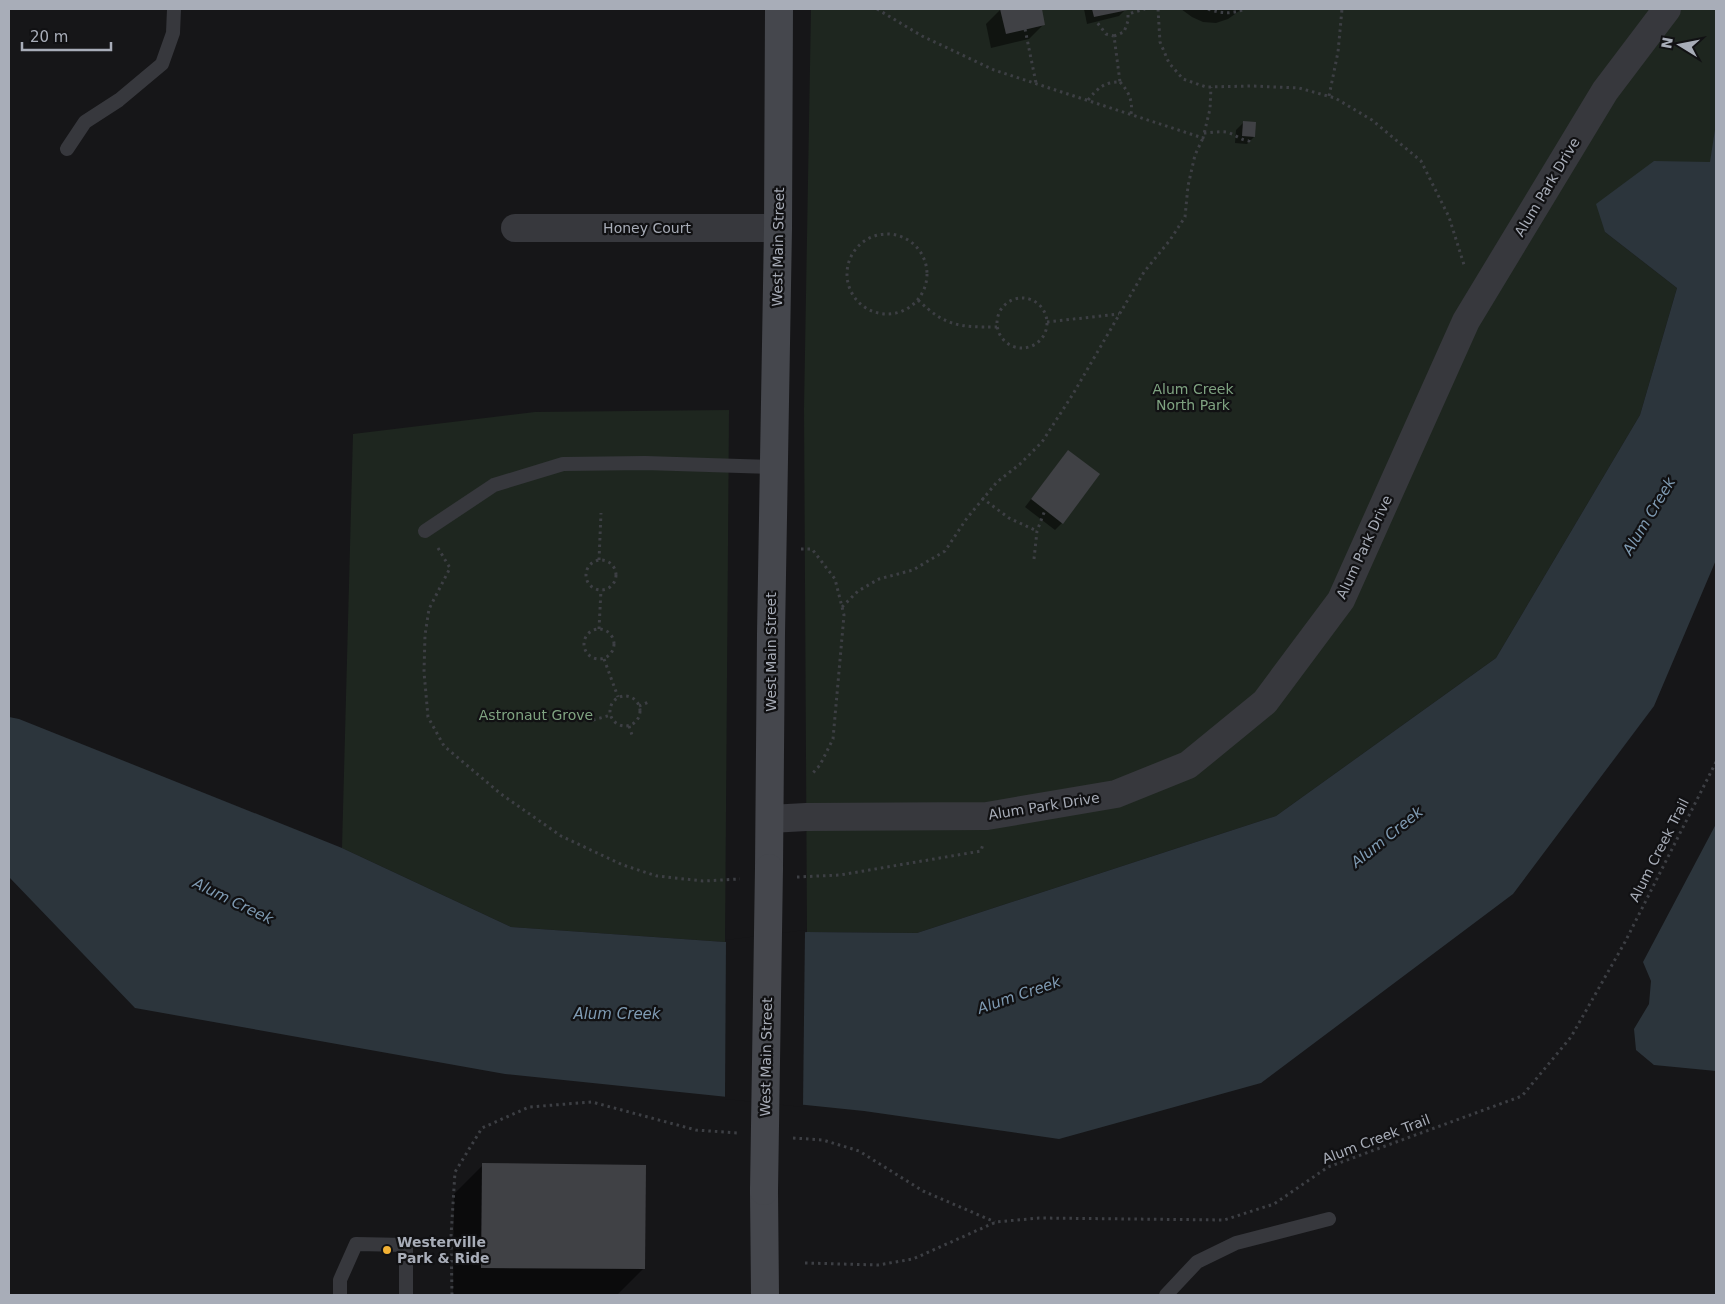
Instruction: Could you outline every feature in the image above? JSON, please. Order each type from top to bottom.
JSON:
[{"type":"main road","name":"West Main Street","points":[[765,1295],[764,1191],[780,872],[770,819],[779,9]]},
{"type":"street","name":"Alum Park Drive","points":[[770,819],[806,817],[988,816],[1116,794],[1188,765],[1265,702],[1341,600],[1466,321],[1605,91],[1667,9]]},
{"type":"street","name":"Honey Court","points":[[516,228],[778,228]]},
{"type":"lane","points":[[67,149],[85,122],[119,100],[162,64],[173,33],[174,9]]},
{"type":"lane","points":[[425,531],[494,486],[562,464],[774,466]]},
{"type":"lane","points":[[1166,1295],[1198,1262],[1236,1244],[1329,1220]]},
{"type":"lane","points":[[340,1295],[340,1280],[356,1244],[406,1245],[406,1295]]},
{"type":"path","points":[[877,9],[922,36],[994,70],[1203,135],[1224,132],[1237,136],[1242,140],[1250,140],[1250,137]]},
{"type":"path","points":[[1096,21],[1106,34],[1114,36],[1124,32],[1128,21],[1128,14],[1145,9]]},
{"type":"path","points":[[1158,9],[1160,42],[1169,63],[1183,79],[1206,87],[1298,88],[1330,96],[1372,120],[1421,161],[1449,217],[1476,305]]},
{"type":"path","points":[[1208,9],[1219,13],[1234,13],[1246,9]]},
{"type":"path","points":[[1330,96],[1338,52],[1342,9]]},
{"type":"path","points":[[1025,29],[1037,84]]},
{"type":"path","points":[[1114,36],[1120,82],[1129,92],[1132,106],[1131,114]]},
{"type":"path","points":[[1088,100],[1097,89],[1105,84],[1120,82]]},
{"type":"path","points":[[842,607],[858,591],[879,579],[913,570],[945,551],[982,498],[1042,442],[1073,394],[1144,272],[1170,240],[1185,217],[1188,186],[1195,155],[1210,109],[1211,87]]},
{"type":"path","points":[[891,234],[904,237],[914,244],[922,254],[927,266],[927,280],[924,292],[918,300],[906,311],[893,314],[880,314],[867,310],[856,301],[846,276],[848,262],[854,250],[865,240],[877,235],[891,234]]},
{"type":"path","points":[[1023,297],[1037,302],[1042,308],[1047,322],[1040,341],[1034,345],[1021,348],[1008,344],[998,333],[997,327],[996,319],[1003,306],[1009,300],[1023,297]]},
{"type":"path","points":[[918,300],[931,313],[947,322],[973,327],[997,327]]},
{"type":"path","points":[[1047,322],[1119,314]]},
{"type":"path","points":[[982,498],[1009,518],[1037,530]]},
{"type":"path","points":[[1034,559],[1037,530],[1044,510]]},
{"type":"path","points":[[599,560],[601,513]]},
{"type":"path","points":[[425,531],[450,568],[429,609],[425,635],[424,672],[428,716],[444,746],[501,794],[561,836],[623,865],[657,876],[704,881],[742,879]]},
{"type":"path","points":[[804,549],[812,548],[835,579],[844,615],[833,739],[820,765],[812,774]]},
{"type":"path","points":[[599,560],[608,561],[612,564],[616,576],[613,585],[601,590],[592,587],[586,578],[587,569],[590,564],[599,560]]},
{"type":"path","points":[[598,629],[601,590]]},
{"type":"path","points":[[598,629],[608,632],[614,639],[614,648],[609,656],[594,659],[584,647],[586,637],[593,630],[598,629]]},
{"type":"path","points":[[604,658],[618,697]]},
{"type":"path","points":[[630,696],[639,706],[639,718],[629,726],[620,725],[612,720],[610,707],[618,697],[630,696]]},
{"type":"path","points":[[639,706],[651,701]]},
{"type":"path","points":[[593,720],[611,715]]},
{"type":"path","points":[[629,726],[633,738]]},
{"type":"path","name":"Alum Creek Trail","points":[[805,1263],[878,1265],[913,1259],[996,1222],[1039,1218],[1224,1220],[1274,1204],[1328,1167],[1522,1096],[1571,1037],[1625,942],[1716,762]]},
{"type":"path","points":[[780,872],[840,875],[981,851],[988,816]]},
{"type":"path","points":[[452,1295],[451,1236],[455,1172],[482,1128],[529,1108],[592,1102],[696,1130],[745,1134]]},
{"type":"path","points":[[784,1137],[823,1140],[859,1151],[923,1191],[996,1222]]},
{"type":"green space","name":"Alum Creek North Park","points":[[811,9],[1716,9],[1716,160],[1605,232],[1677,288],[1640,415],[1496,658],[1276,816],[917,933],[807,932],[804,409]]},
{"type":"green space","name":"Astronaut Grove","points":[[729,410],[725,942],[511,927],[342,848],[353,434],[535,412]]},
{"type":"water","name":"Alum Creek","points":[[1716,123],[1716,560],[1654,706],[1513,894],[1261,1083],[1059,1139],[864,1111],[505,1074],[135,1008],[9,877],[9,717],[19,719],[342,848],[511,927],[725,942],[807,932],[917,933],[1276,816],[1496,658],[1640,415],[1677,288],[1605,232],[1596,204],[1654,161],[1710,162]]},
{"type":"water","points":[[1716,824],[1716,1071],[1654,1065],[1636,1050],[1634,1029],[1649,1004],[1651,981],[1643,962]]},
{"type":"pier","points":[[805,930],[803,1107],[725,1099],[726,940]]},
{"type":"building","points":[[1000,9],[1042,9],[1045,25],[1006,34]]},
{"type":"building","points":[[1092,9],[1127,9],[1128,10],[1094,17]]},
{"type":"building","points":[[1243,121],[1256,122],[1255,137],[1242,136]]},
{"type":"building","points":[[1068,450],[1100,474],[1063,524],[1031,499]]},
{"type":"building","points":[[482,1163],[646,1165],[645,1269],[481,1268]]},
{"type":"place","name":"Westerville Park & Ride","points":[[387,1250]]}]
